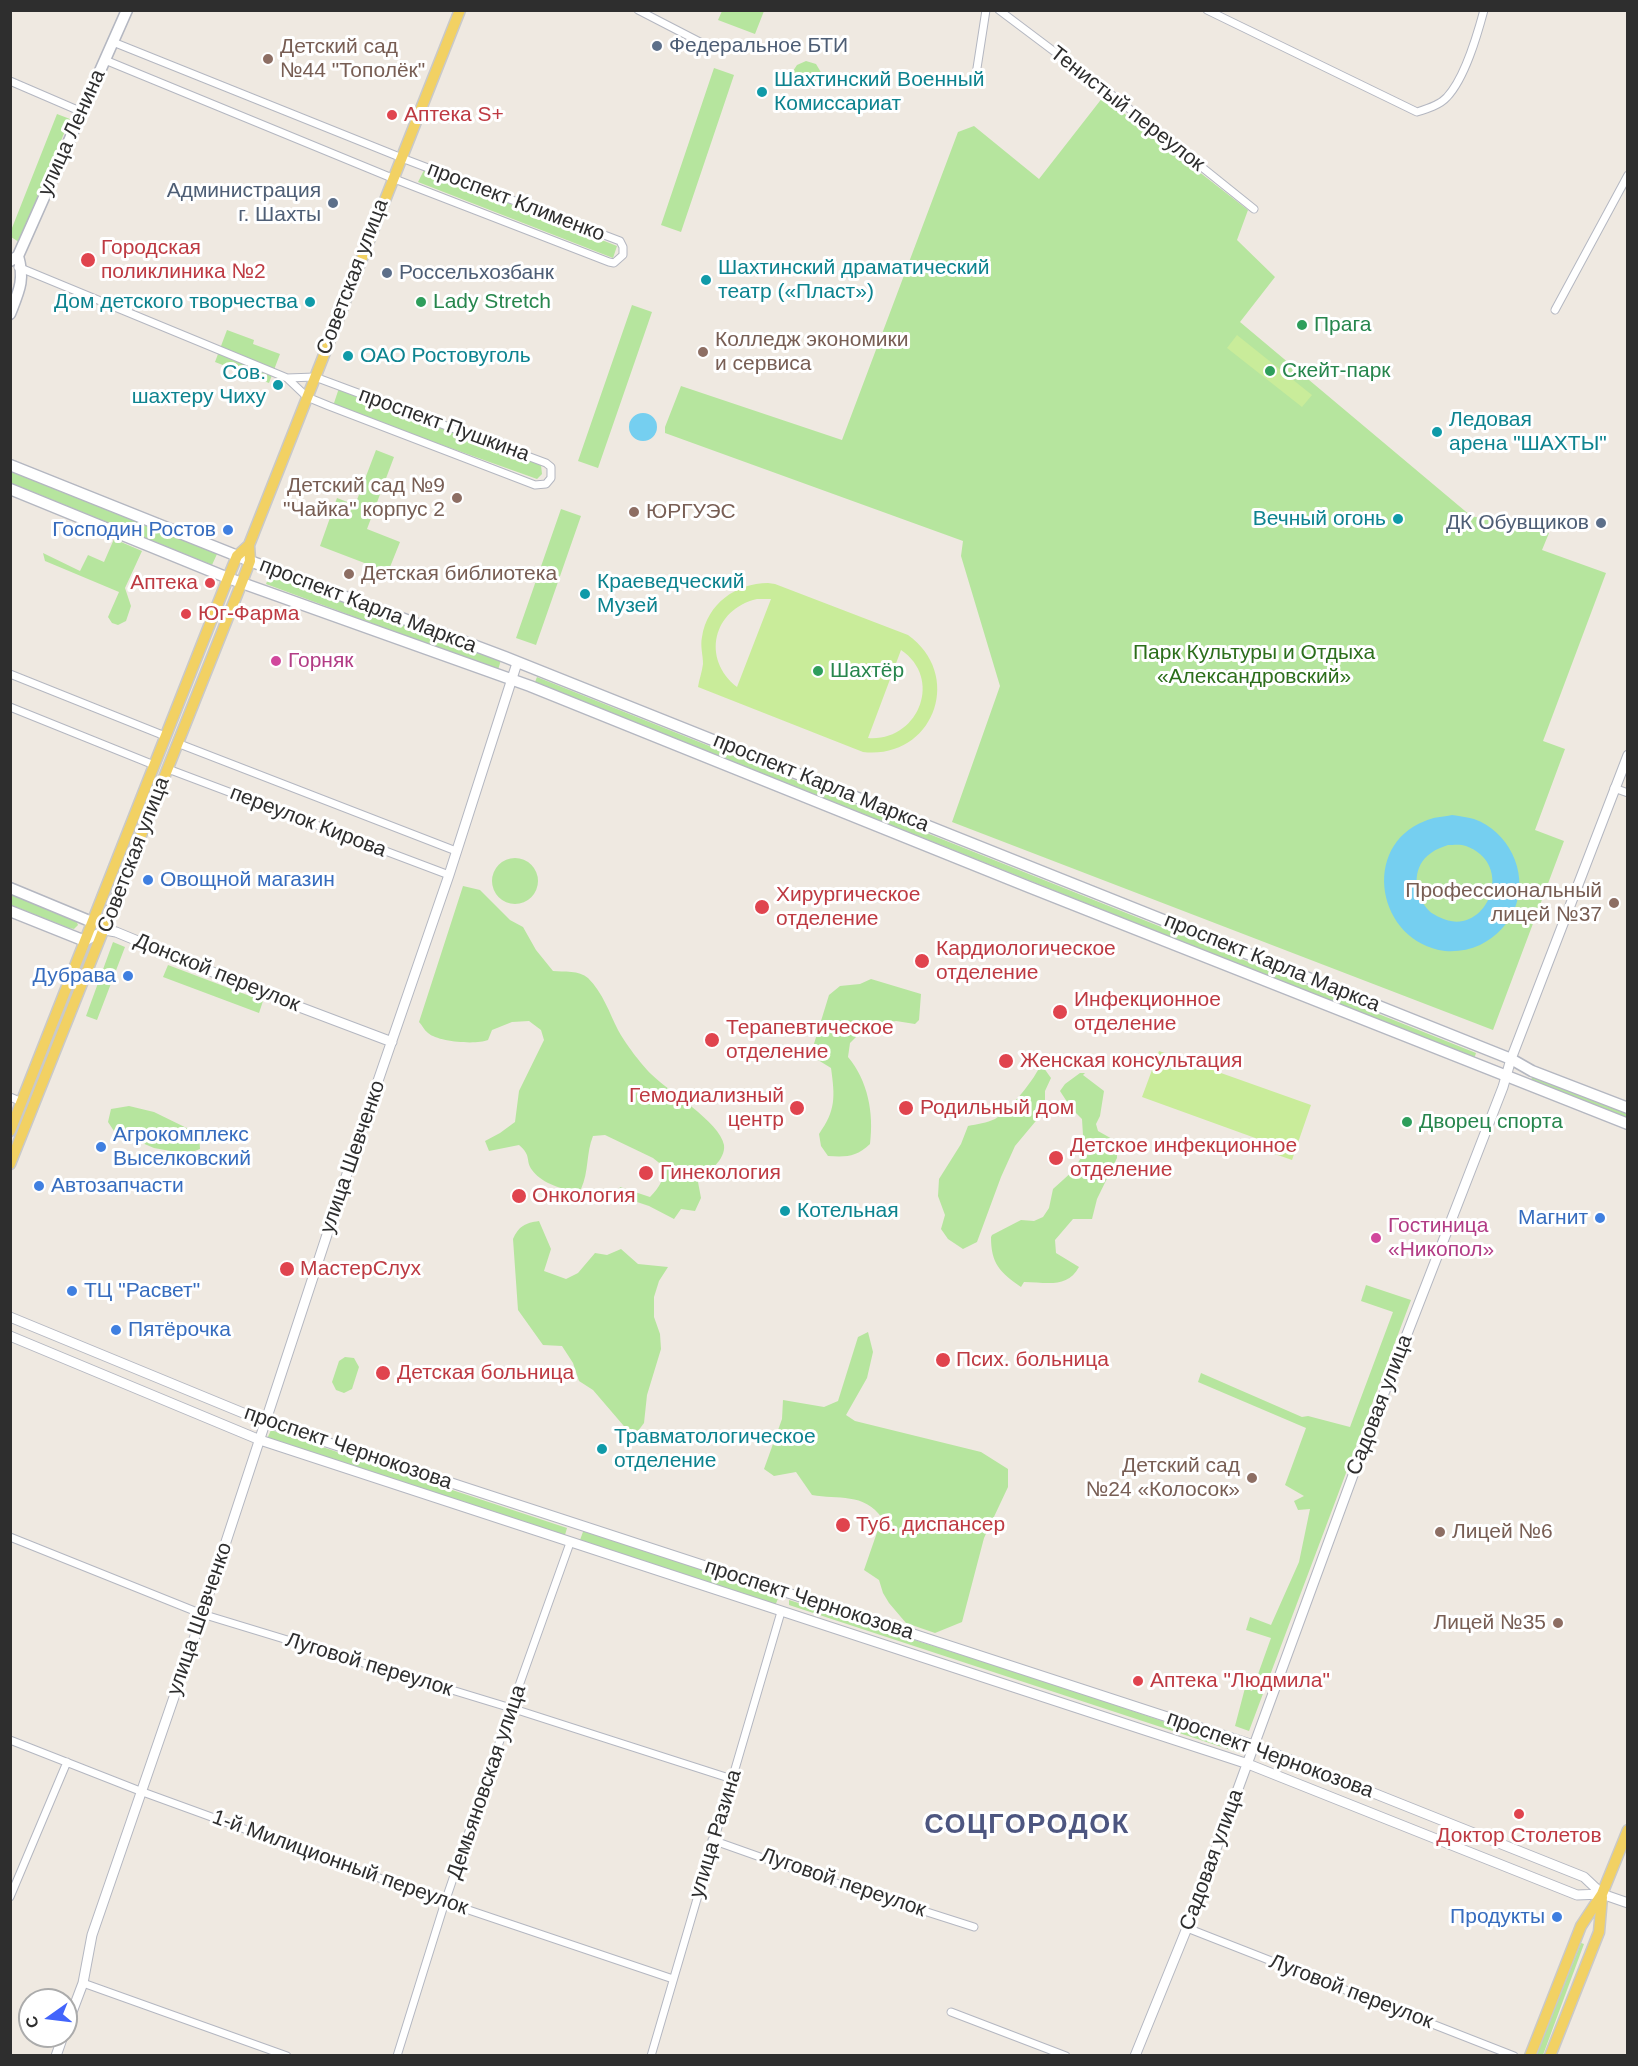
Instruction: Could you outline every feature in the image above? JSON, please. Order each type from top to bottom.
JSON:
[{"type":"main road","name":"улица Ленина","points":[[10,314],[22,286],[22,269],[13,260],[127,10]]},
{"type":"main road","name":"Советская улица","points":[[10,1164],[243,582],[250,561],[249,545],[460,10]]},
{"type":"main road","name":"проспект Карла Маркса","points":[[10,465],[237,556],[517,663],[1017,860],[1511,1059],[1532,1071],[1628,1108]]},
{"type":"main road","name":"проспект Карла Маркса","points":[[10,489],[228,578],[512,679],[1628,1124]]},
{"type":"main road","name":"Советская улица","points":[[11,1130],[228,578],[237,556],[249,545]]},
{"type":"main road","name":"Донской переулок","points":[[10,888],[92,921],[105,930]]},
{"type":"main road","points":[[10,911],[85,941]]},
{"type":"main road","points":[[1530,2055],[1581,1926],[1602,1894],[1628,1830]]},
{"type":"main road","points":[[1550,2055],[1599,1932],[1602,1894]]},
{"type":"street","points":[[638,10],[700,42]]},
{"type":"street","points":[[975,81],[986,10]]},
{"type":"street","name":"Тенистый переулок","points":[[999,10],[1112,95],[1254,209]]},
{"type":"street","points":[[1207,10],[1417,112],[1432,107],[1447,98],[1465,69],[1484,10]]},
{"type":"street","name":"проспект Клименко","points":[[105,60],[392,178],[609,262],[614,263],[623,255],[623,246],[620,241],[401,157],[113,42]]},
{"type":"street","points":[[10,81],[82,112]]},
{"type":"street","points":[[1555,310],[1628,176]]},
{"type":"street","name":"проспект Пушкина","points":[[22,269],[287,378],[307,397],[535,485],[546,484],[551,478],[551,467],[546,463],[315,377],[287,378]]},
{"type":"street","name":"улица Шевченко","points":[[78,1994],[92,1935],[449,875],[517,663]]},
{"type":"street","points":[[10,674],[165,736]]},
{"type":"street","points":[[10,707],[154,765]]},
{"type":"street","name":"переулок Кирова","points":[[177,743],[456,851]]},
{"type":"street","name":"Садовая улица","points":[[1135,2055],[1187,1928],[1367,1437],[1628,755]]},
{"type":"street","name":"переулок Кирова","points":[[168,769],[449,875]]},
{"type":"street","points":[[1614,788],[1628,793]]},
{"type":"street","points":[[85,941],[105,930]]},
{"type":"street","name":"Донской переулок","points":[[105,930],[116,932],[273,997],[392,1042]]},
{"type":"street","points":[[10,1097],[22,1102]]},
{"type":"street","name":"проспект Чернокозова","points":[[10,1317],[265,1422],[1253,1745],[1584,1877],[1602,1894]]},
{"type":"street","name":"проспект Чернокозова","points":[[10,1336],[260,1440],[1248,1764],[1577,1895],[1602,1894],[1628,1903]]},
{"type":"street","name":"Луговой переулок","points":[[10,1537],[202,1614],[511,1707],[732,1779]]},
{"type":"street","name":"Демьяновская улица","points":[[397,2055],[445,1902],[570,1543]]},
{"type":"street","name":"улица Разина","points":[[651,2055],[712,1840],[781,1612]]},
{"type":"street","name":"1-й Милиционный переулок","points":[[10,1740],[140,1791],[445,1902],[673,1979]]},
{"type":"street","points":[[10,1897],[67,1762]]},
{"type":"street","name":"Луговой переулок","points":[[712,1840],[807,1874],[974,1927]]},
{"type":"street","name":"Луговой переулок","points":[[1187,1928],[1514,2055]]},
{"type":"street","points":[[82,1983],[287,2055]]},
{"type":"street","points":[[951,2012],[1066,2055]]},
{"type":"green space","points":[[722,10],[764,11],[755,34],[718,20]]},
{"type":"green space","points":[[806,61],[816,64],[822,74],[817,82],[811,85],[795,78],[793,71],[797,65]]},
{"type":"green space","points":[[714,68],[734,75],[681,232],[661,225]]},
{"type":"green space","name":"Парк Культуры и Отдыха «Александровский»","points":[[1103,97],[1248,210],[1237,240],[1275,277],[1240,322],[1471,516],[1549,533],[1542,550],[1606,573],[1543,741],[1565,749],[1535,830],[1564,841],[1493,1030],[952,822],[1000,686],[961,556],[963,541],[665,433],[665,427],[681,386],[842,440],[958,132],[974,126],[1039,179]]},
{"type":"green space","points":[[57,114],[70,119],[19,242],[11,237],[10,233]]},
{"type":"green space","points":[[424,170],[617,246],[613,258],[418,182]]},
{"type":"green space","points":[[632,305],[652,312],[598,468],[578,461]]},
{"type":"green space","points":[[227,330],[254,340],[253,344],[280,354],[269,383],[215,362]]},
{"type":"green space","name":"Скейт-парк","points":[[1237,335],[1312,395],[1302,407],[1227,348]]},
{"type":"green space","points":[[339,388],[541,465],[542,474],[537,479],[333,406]]},
{"type":"green space","points":[[376,450],[394,457],[367,529],[400,542],[388,572],[320,546],[337,498],[355,505]]},
{"type":"green space","points":[[10,470],[217,554],[212,565],[11,483]]},
{"type":"green space","points":[[561,509],[581,516],[536,645],[516,638]]},
{"type":"green space","points":[[114,539],[142,551],[125,588],[131,606],[126,621],[118,625],[112,623],[108,617],[119,592],[45,561],[43,553],[80,571],[88,555],[104,562]]},
{"type":"green space","points":[[270,574],[501,660],[498,670],[266,584]]},
{"type":"green space","points":[[756,584],[775,584],[908,635],[925,652],[935,672],[937,692],[933,712],[923,729],[908,743],[887,751],[863,752],[698,687],[703,664],[702,637],[710,615],[717,605],[734,591]],"holes":[[[757,599],[771,599],[737,687],[726,676],[719,663],[716,649],[717,636],[730,613]],[[901,650],[914,662],[921,677],[923,692],[919,706],[912,720],[900,730],[886,737],[868,738]]]},
{"type":"green space","points":[[537,677],[1476,1053],[1474,1059],[535,682]]},
{"type":"green space","points":[[515,858],[531,865],[538,881],[531,897],[515,904],[499,897],[492,881],[499,865]]},
{"type":"green space","points":[[463,886],[480,890],[510,920],[523,927],[536,950],[553,971],[576,973],[588,978],[602,996],[621,1035],[643,1065],[704,1117],[720,1136],[724,1151],[715,1166],[698,1182],[701,1198],[695,1211],[681,1209],[674,1219],[649,1206],[616,1195],[620,1187],[650,1197],[661,1183],[663,1166],[653,1158],[605,1135],[593,1136],[584,1183],[581,1189],[575,1190],[548,1183],[536,1175],[526,1152],[519,1145],[489,1151],[485,1141],[515,1122],[519,1091],[544,1040],[541,1030],[529,1021],[512,1022],[492,1030],[488,1040],[482,1042],[440,1039],[427,1032],[419,1022]]},
{"type":"green space","points":[[10,892],[75,918],[78,925],[74,929],[69,928],[11,905]]},
{"type":"green space","points":[[113,942],[125,947],[97,1020],[86,1016]]},
{"type":"green space","points":[[168,965],[263,1001],[259,1013],[163,977]]},
{"type":"green space","points":[[871,979],[921,994],[919,1020],[915,1024],[896,1021],[869,1027],[850,1043],[848,1057],[860,1076],[868,1098],[871,1121],[870,1144],[860,1152],[851,1155],[828,1156],[821,1146],[819,1134],[829,1118],[833,1103],[831,1068],[818,1060],[813,1047],[829,995],[840,986],[860,984]]},
{"type":"green space","points":[[1159,1051],[1311,1105],[1292,1160],[1255,1147],[1258,1139],[1142,1097]]},
{"type":"green space","points":[[1041,1064],[1051,1078],[1045,1091],[1045,1110],[1015,1146],[977,1242],[963,1249],[948,1239],[941,1229],[945,1215],[938,1196],[939,1179],[961,1144],[968,1126],[989,1122],[1001,1115],[1021,1094]]},
{"type":"green space","points":[[1080,1073],[1085,1073],[1083,1075],[1104,1091],[1100,1116],[1096,1124],[1098,1131],[1114,1140],[1117,1158],[1097,1199],[1092,1219],[1073,1219],[1055,1240],[1056,1253],[1079,1267],[1074,1274],[1068,1279],[1055,1283],[1024,1282],[1021,1287],[1002,1272],[995,1261],[991,1237],[1021,1220],[1034,1221],[1043,1217],[1049,1208],[1053,1189],[1074,1170],[1084,1152],[1082,1119],[1071,1108],[1060,1091],[1065,1084]]},
{"type":"green space","points":[[1532,1077],[1627,1114],[1627,1118],[1531,1080]]},
{"type":"green space","points":[[129,1106],[154,1112],[199,1134],[200,1149],[187,1154],[154,1148],[114,1131],[108,1122],[111,1109]]},
{"type":"green space","points":[[539,1221],[551,1249],[544,1271],[566,1279],[578,1273],[595,1253],[607,1255],[621,1249],[638,1264],[668,1267],[659,1281],[654,1297],[654,1317],[660,1334],[661,1349],[647,1395],[644,1423],[638,1431],[629,1432],[593,1390],[579,1381],[573,1363],[562,1346],[543,1345],[518,1310],[513,1239],[523,1226]]},
{"type":"green space","points":[[1366,1285],[1411,1300],[1249,1731],[1235,1726],[1245,1688],[1252,1691],[1271,1638],[1246,1630],[1250,1617],[1271,1625],[1299,1562],[1310,1509],[1298,1510],[1294,1501],[1304,1496],[1285,1485],[1306,1428],[1198,1382],[1201,1373],[1302,1417],[1308,1416],[1350,1427],[1393,1312],[1361,1301]]},
{"type":"green space","points":[[868,1332],[873,1352],[867,1378],[846,1415],[855,1421],[981,1452],[1008,1469],[1008,1487],[984,1538],[962,1622],[935,1633],[906,1623],[889,1603],[879,1580],[864,1570],[882,1518],[875,1510],[859,1501],[812,1495],[796,1472],[774,1476],[764,1469],[782,1419],[783,1400],[824,1407],[838,1401],[858,1337]]},
{"type":"green space","points":[[345,1357],[354,1358],[359,1367],[352,1389],[344,1393],[336,1390],[332,1382],[339,1361]]},
{"type":"green space","points":[[271,1430],[567,1528],[565,1535],[267,1439]]},
{"type":"green space","points":[[584,1529],[779,1596],[775,1606],[580,1540]]},
{"type":"green space","points":[[789,1600],[1056,1685],[1242,1748],[1240,1753],[789,1605]]},
{"type":"green space","points":[[1581,1943],[1584,1944],[1543,2055],[1536,2055]]},
{"type":"water","points":[[643,413],[653,417],[657,427],[653,437],[643,441],[633,437],[629,427],[633,417]]},
{"type":"water","points":[[1452,815],[1474,819],[1497,833],[1512,854],[1517,866],[1519,892],[1510,918],[1492,938],[1467,949],[1445,951],[1422,944],[1404,930],[1392,913],[1385,892],[1385,871],[1391,851],[1404,833],[1428,820]],"holes":[[[1448,845],[1466,846],[1482,855],[1490,868],[1492,883],[1489,898],[1481,910],[1470,919],[1456,922],[1439,917],[1430,911],[1421,900],[1417,885],[1418,871],[1425,858],[1435,850]]]},
{"type":"place","name":"Федеральное БТИ","points":[[657,46]]},
{"type":"place","name":"Детский сад №44 \"Тополёк\"","points":[[268,59]]},
{"type":"place","name":"Шахтинский Военный Комиссариат","points":[[762,92]]},
{"type":"place","name":"Аптека S+","points":[[392,115]]},
{"type":"place","name":"Администрация г. Шахты","points":[[333,203]]},
{"type":"place","name":"Городская поликлиника №2","points":[[88,260]]},
{"type":"place","name":"Россельхозбанк","points":[[387,273]]},
{"type":"place","name":"Шахтинский драматический театр («Пласт»)","points":[[706,280]]},
{"type":"place","name":"Дом детского творчества","points":[[310,302]]},
{"type":"place","name":"Lady Stretch","points":[[421,302]]},
{"type":"place","name":"Прага","points":[[1302,325]]},
{"type":"place","name":"Колледж экономики и сервиса","points":[[703,352]]},
{"type":"place","name":"ОАО Ростовуголь","points":[[348,356]]},
{"type":"place","name":"Скейт-парк","points":[[1270,371]]},
{"type":"place","name":"Сов. шахтеру Чиху","points":[[278,385]]},
{"type":"place","name":"Ледовая арена \"ШАХТЫ\"","points":[[1437,432]]},
{"type":"place","name":"Детский сад №9 \"Чайка\" корпус 2","points":[[457,498]]},
{"type":"place","name":"ЮРГУЭС","points":[[634,512]]},
{"type":"place","name":"Вечный огонь","points":[[1398,519]]},
{"type":"place","name":"ДК Обувщиков","points":[[1601,523]]},
{"type":"place","name":"Господин Ростов","points":[[228,530]]},
{"type":"place","name":"Детская библиотека","points":[[349,574]]},
{"type":"place","name":"Аптека","points":[[210,583]]},
{"type":"place","name":"Краеведческий Музей","points":[[585,594]]},
{"type":"place","name":"Юг-Фарма","points":[[186,614]]},
{"type":"place","name":"Горняк","points":[[276,661]]},
{"type":"place","name":"Шахтёр","points":[[818,671]]},
{"type":"place","name":"Овощной магазин","points":[[148,880]]},
{"type":"place","name":"Профессиональный лицей №37","points":[[1614,903]]},
{"type":"place","name":"Хирургическое отделение","points":[[762,907]]},
{"type":"place","name":"Кардиологическое отделение","points":[[922,961]]},
{"type":"place","name":"Дубрава","points":[[128,976]]},
{"type":"place","name":"Инфекционное отделение","points":[[1060,1012]]},
{"type":"place","name":"Терапевтическое отделение","points":[[712,1040]]},
{"type":"place","name":"Женская консультация","points":[[1006,1061]]},
{"type":"place","name":"Гемодиализный центр","points":[[797,1108]]},
{"type":"place","name":"Родильный дом","points":[[906,1108]]},
{"type":"place","name":"Дворец спорта","points":[[1407,1122]]},
{"type":"place","name":"Агрокомплекс Выселковский","points":[[101,1147]]},
{"type":"place","name":"Детское инфекционное отделение","points":[[1056,1158]]},
{"type":"place","name":"Гинекология","points":[[646,1173]]},
{"type":"place","name":"Автозапчасти","points":[[39,1186]]},
{"type":"place","name":"Онкология","points":[[519,1196]]},
{"type":"place","name":"Котельная","points":[[785,1211]]},
{"type":"place","name":"Магнит","points":[[1600,1218]]},
{"type":"place","name":"Гостиница «Никопол»","points":[[1376,1238]]},
{"type":"place","name":"МастерСлух","points":[[287,1269]]},
{"type":"place","name":"ТЦ \"Расвет\"","points":[[72,1291]]},
{"type":"place","name":"Пятёрочка","points":[[116,1330]]},
{"type":"place","name":"Псих. больница","points":[[943,1360]]},
{"type":"place","name":"Детская больница","points":[[383,1373]]},
{"type":"place","name":"Травматологическое отделение","points":[[602,1449]]},
{"type":"place","name":"Детский сад №24 «Колосок»","points":[[1252,1478]]},
{"type":"place","name":"Туб. диспансер","points":[[843,1525]]},
{"type":"place","name":"Лицей №6","points":[[1440,1532]]},
{"type":"place","name":"Лицей №35","points":[[1558,1623]]},
{"type":"place","name":"Аптека \"Людмила\"","points":[[1138,1681]]},
{"type":"place","name":"Доктор Столетов","points":[[1519,1814]]},
{"type":"place","name":"Продукты","points":[[1557,1917]]},
{"type":"district","name":"СОЦГОРОДОК","points":[[1027,1826]]}]
